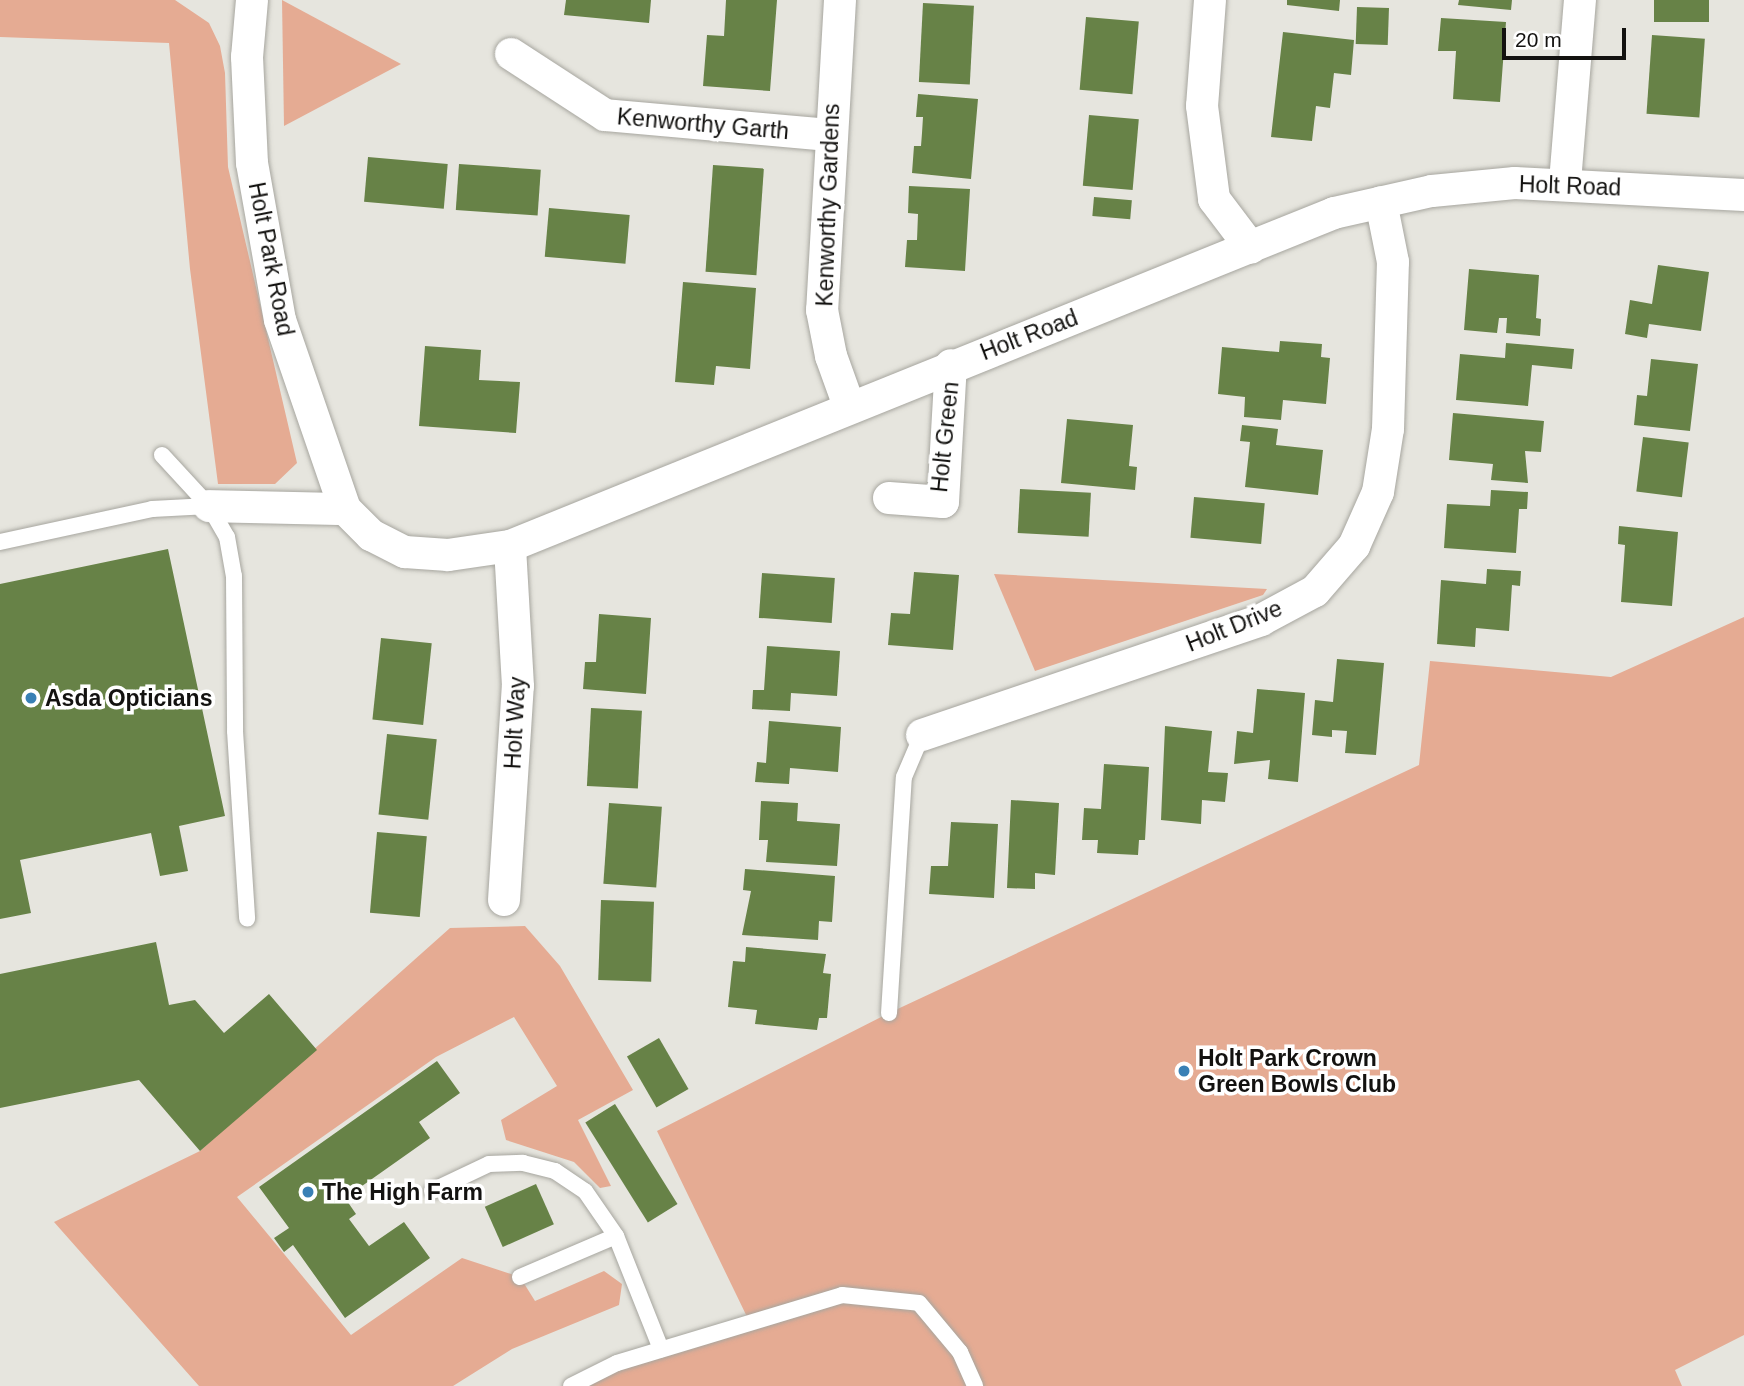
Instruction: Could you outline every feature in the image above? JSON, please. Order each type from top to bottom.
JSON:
[{"type":"street","name":"Holt Park Road","points":[[252,0],[247,58],[252,163],[280,320],[345,509]]},
{"type":"street","name":"Kenworthy Gardens","points":[[840,0],[830,135],[822,310],[831,356],[849,407]]},
{"type":"street","points":[[1210,0],[1202,106],[1214,199],[1251,248]]},
{"type":"street","points":[[1565,182],[1580,0]]},
{"type":"street","name":"Kenworthy Garth","points":[[511,54],[604,115],[830,135]]},
{"type":"street","name":"Holt Road","points":[[345,509],[371,536],[405,552],[448,555],[510,547],[951,365],[1334,213],[1432,191],[1565,182],[1744,195]]},
{"type":"street","name":"Holt Drive","points":[[922,735],[1261,620],[1315,591],[1354,547],[1378,492],[1388,429],[1393,262],[1381,202]]},
{"type":"street","name":"Holt Green","points":[[889,498],[943,502],[951,365]]},
{"type":"street","points":[[209,506],[345,509]]},
{"type":"street","name":"Holt Way","points":[[504,900],[519,686],[510,547]]},
{"type":"lane","points":[[162,455],[209,506],[227,537],[234,576],[235,731],[247,919]]},
{"type":"lane","points":[[0,541],[152,509],[209,506]]},
{"type":"lane","points":[[889,1013],[904,777],[922,735]]},
{"type":"lane","points":[[432,1191],[489,1164],[523,1163],[555,1171],[585,1191],[616,1236],[661,1349]]},
{"type":"lane","points":[[520,1277],[616,1236]]},
{"type":"lane","points":[[571,1386],[617,1363],[842,1296],[919,1303],[960,1352],[975,1386]]},
{"type":"shaded area","points":[[0,0],[175,0],[209,23],[220,46],[225,73],[228,167],[297,463],[275,484],[218,484],[190,269],[169,43],[0,37]]},
{"type":"shaded area","points":[[282,0],[401,64],[284,126]]},
{"type":"shaded area","points":[[994,574],[1267,589],[1263,595],[1035,671]]},
{"type":"shaded area","points":[[1744,617],[1744,1335],[1675,1370],[1682,1386],[571,1386],[750,1323],[657,1131],[889,1013],[1419,765],[1430,661],[1611,677]]},
{"type":"shaded area","points":[[525,926],[560,966],[633,1090],[578,1120],[611,1186],[600,1188],[574,1162],[506,1140],[501,1120],[557,1086],[514,1017],[436,1057],[237,1197],[351,1335],[462,1258],[520,1277],[535,1301],[604,1271],[622,1284],[619,1305],[512,1349],[453,1386],[199,1386],[54,1222],[200,1151],[450,928]]},
{"type":"building","points":[[566,0],[651,0],[649,23],[564,15]]},
{"type":"building","points":[[726,0],[777,0],[770,91],[703,86],[707,35],[724,36]]},
{"type":"building","points":[[1287,0],[1340,0],[1339,11],[1287,5]]},
{"type":"building","points":[[1459,0],[1512,0],[1511,10],[1458,5]]},
{"type":"building","points":[[1654,0],[1709,0],[1709,22],[1654,22]]},
{"type":"building","points":[[923,3],[974,6],[970,85],[919,82]]},
{"type":"building","points":[[1357,7],[1389,8],[1388,45],[1356,44]]},
{"type":"building","points":[[1086,17],[1139,22],[1132,94],[1080,90]]},
{"type":"building","points":[[1441,18],[1506,22],[1500,102],[1453,99],[1456,51],[1438,51]]},
{"type":"building","points":[[1283,32],[1354,40],[1351,75],[1334,73],[1330,108],[1316,106],[1312,141],[1271,137]]},
{"type":"building","points":[[1652,35],[1705,39],[1699,118],[1646,114]]},
{"type":"building","points":[[918,94],[978,99],[971,179],[912,173],[914,146],[921,146],[922,133],[923,117],[916,117]]},
{"type":"building","points":[[1089,115],[1139,119],[1133,190],[1083,186]]},
{"type":"building","points":[[368,157],[448,164],[444,209],[364,202]]},
{"type":"building","points":[[459,164],[541,170],[538,216],[456,210]]},
{"type":"building","points":[[713,165],[764,169],[756,275],[706,272]]},
{"type":"building","points":[[909,186],[970,189],[965,271],[905,267],[907,240],[917,240],[918,214],[908,213]]},
{"type":"building","points":[[1094,197],[1132,200],[1130,219],[1092,216]]},
{"type":"building","points":[[549,208],[630,215],[625,264],[545,257]]},
{"type":"building","points":[[1658,265],[1709,272],[1701,331],[1649,324],[1647,338],[1625,334],[1630,300],[1652,304]]},
{"type":"building","points":[[1469,269],[1539,275],[1536,318],[1541,319],[1540,336],[1506,333],[1507,318],[1499,318],[1497,333],[1464,330]]},
{"type":"building","points":[[683,282],[756,288],[750,369],[716,366],[714,385],[675,382]]},
{"type":"building","points":[[1280,341],[1322,344],[1321,357],[1330,358],[1326,404],[1283,400],[1281,420],[1244,417],[1245,397],[1218,394],[1222,347],[1279,352]]},
{"type":"building","points":[[1506,343],[1574,349],[1572,369],[1532,365],[1528,406],[1456,400],[1460,354],[1505,358]]},
{"type":"building","points":[[425,346],[481,350],[479,380],[520,382],[516,433],[419,426]]},
{"type":"building","points":[[1651,359],[1698,364],[1690,431],[1634,425],[1637,395],[1647,396]]},
{"type":"building","points":[[1453,413],[1544,421],[1541,452],[1525,451],[1528,483],[1491,480],[1493,464],[1449,460]]},
{"type":"building","points":[[1067,419],[1133,425],[1129,466],[1137,467],[1135,490],[1061,483]]},
{"type":"building","points":[[1242,425],[1278,429],[1276,445],[1323,450],[1318,495],[1245,487],[1250,442],[1240,441]]},
{"type":"building","points":[[1643,437],[1689,443],[1682,497],[1636,492]]},
{"type":"building","points":[[1020,489],[1091,493],[1089,537],[1018,533]]},
{"type":"building","points":[[1491,490],[1528,492],[1527,509],[1519,509],[1516,553],[1444,548],[1447,504],[1490,506]]},
{"type":"building","points":[[1194,497],[1265,503],[1261,544],[1190,538]]},
{"type":"building","points":[[1619,526],[1678,532],[1672,606],[1621,602],[1625,545],[1618,544]]},
{"type":"building","points":[[168,549],[225,816],[179,826],[188,871],[160,876],[151,833],[20,860],[31,913],[0,919],[0,584]]},
{"type":"building","points":[[1487,569],[1521,571],[1520,586],[1512,585],[1509,631],[1476,628],[1475,647],[1437,644],[1441,580],[1486,584]]},
{"type":"building","points":[[914,572],[959,575],[953,650],[888,645],[891,613],[910,614]]},
{"type":"building","points":[[762,573],[835,578],[832,623],[759,618]]},
{"type":"building","points":[[599,614],[651,618],[646,694],[583,689],[585,662],[596,662]]},
{"type":"building","points":[[381,638],[432,643],[423,725],[372,720]]},
{"type":"building","points":[[767,646],[840,651],[837,696],[791,693],[790,711],[752,709],[753,690],[764,690]]},
{"type":"building","points":[[1337,659],[1384,663],[1376,755],[1345,753],[1347,731],[1332,730],[1332,737],[1312,735],[1315,700],[1333,702]]},
{"type":"building","points":[[1257,689],[1305,693],[1298,782],[1268,779],[1270,760],[1234,764],[1237,731],[1253,733]]},
{"type":"building","points":[[591,708],[642,711],[638,789],[587,786]]},
{"type":"building","points":[[769,721],[841,727],[838,772],[790,768],[789,784],[755,782],[757,762],[766,763]]},
{"type":"building","points":[[1165,726],[1212,731],[1208,772],[1228,773],[1225,802],[1202,800],[1201,824],[1161,820]]},
{"type":"building","points":[[387,734],[437,739],[428,820],[379,815]]},
{"type":"building","points":[[1104,764],[1149,767],[1145,840],[1139,840],[1138,855],[1097,853],[1098,840],[1082,840],[1084,808],[1101,809]]},
{"type":"building","points":[[1011,800],[1059,803],[1055,875],[1035,873],[1035,889],[1007,888]]},
{"type":"building","points":[[761,801],[798,803],[797,821],[840,824],[837,866],[766,862],[768,840],[759,840]]},
{"type":"building","points":[[609,803],[662,807],[656,887],[603,884]]},
{"type":"building","points":[[951,822],[998,824],[994,898],[929,894],[931,866],[948,866]]},
{"type":"building","points":[[377,832],[427,836],[420,917],[370,913]]},
{"type":"building","points":[[745,869],[835,876],[832,922],[819,921],[818,940],[742,935],[751,891],[743,890]]},
{"type":"building","points":[[601,900],[654,902],[651,982],[598,980]]},
{"type":"building","points":[[156,942],[169,1005],[195,1000],[224,1033],[269,994],[317,1050],[200,1151],[139,1080],[0,1108],[0,974]]},
{"type":"building","points":[[746,947],[826,954],[823,973],[831,974],[827,1018],[819,1018],[817,1030],[755,1024],[757,1010],[728,1007],[733,961],[745,962]]},
{"type":"building","points":[[659,1038],[688,1089],[656,1108],[627,1056]]},
{"type":"building","name":"The High Farm","points":[[437,1061],[460,1093],[419,1122],[430,1138],[345,1198],[356,1214],[349,1219],[369,1246],[404,1222],[430,1258],[345,1318],[293,1245],[284,1252],[274,1238],[289,1228],[259,1187]]},
{"type":"building","points":[[615,1104],[678,1204],[648,1223],[585,1123]]},
{"type":"building","points":[[536,1184],[554,1224],[503,1247],[485,1207]]},
{"type":"place","name":"Asda Opticians","points":[[31,698]]},
{"type":"place","name":"Holt Park Crown Green Bowls Club","points":[[1184,1071]]},
{"type":"place","name":"The High Farm","points":[[308,1192]]}]
